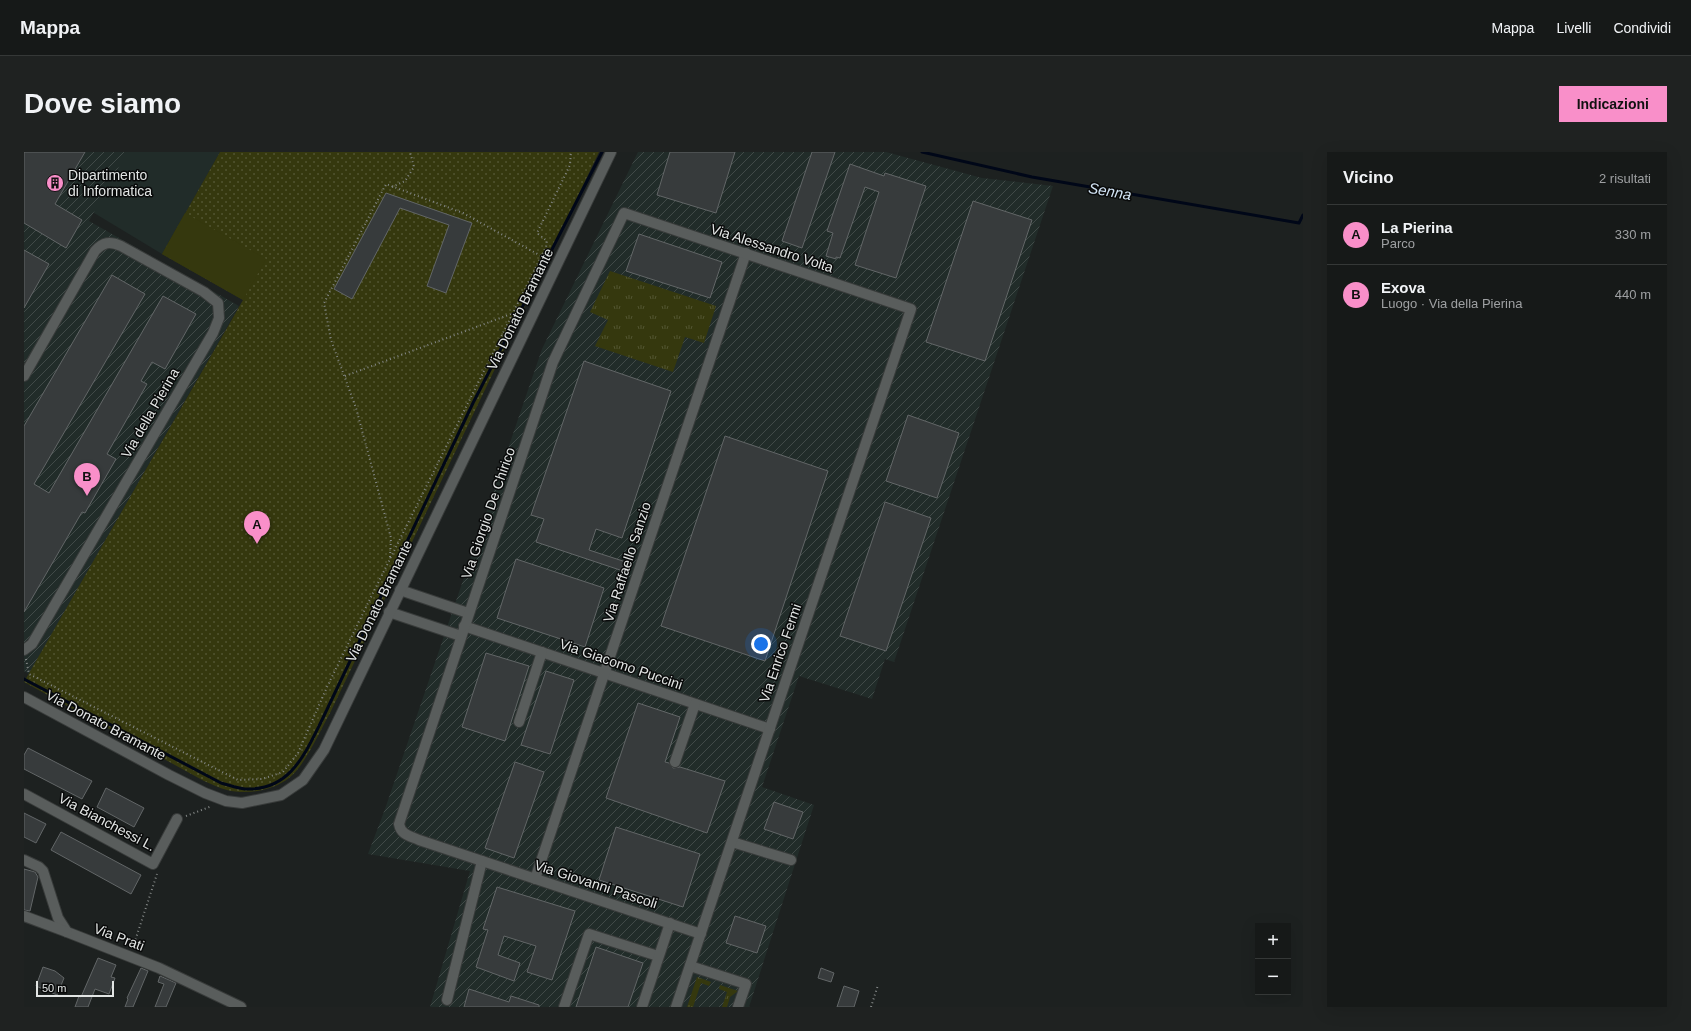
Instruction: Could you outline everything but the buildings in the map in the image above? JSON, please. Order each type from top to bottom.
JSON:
[{"type":"street","name":"Via Donato Bramante","points":[[24,697],[169,775],[205,793],[226,801],[242,803],[282,795],[303,780],[324,750],[611,152]]},
{"type":"street","name":"Via Alessandro Volta","points":[[624,213],[911,309]]},
{"type":"street","name":"Via Giorgio De Chirico","points":[[400,830],[399,824],[468,613],[553,362],[624,213]]},
{"type":"street","name":"Via della Pierina","points":[[24,376],[95,251],[106,243],[114,243],[121,246],[204,292],[218,303],[219,318],[213,332],[27,649]]},
{"type":"street","name":"Via Raffaello Sanzio","points":[[535,879],[746,254]]},
{"type":"street","name":"Via Enrico Fermi","points":[[676,1007],[911,309]]},
{"type":"street","points":[[400,590],[468,613]]},
{"type":"street","points":[[389,612],[461,636]]},
{"type":"street","name":"Via Giacomo Puccini","points":[[464,626],[770,730]]},
{"type":"street","points":[[519,722],[542,652]]},
{"type":"street","points":[[675,762],[694,704]]},
{"type":"street","name":"Via Bianchessi L.","points":[[24,794],[153,864],[178,819]]},
{"type":"street","name":"Via Giovanni Pascoli","points":[[400,830],[405,834],[419,840],[701,934]]},
{"type":"street","points":[[732,842],[791,860]]},
{"type":"street","points":[[24,860],[39,867],[43,871],[58,918],[67,932]]},
{"type":"street","points":[[447,1000],[482,861]]},
{"type":"street","name":"Via Prati","points":[[24,916],[159,968],[242,1007]]},
{"type":"street","points":[[642,1007],[670,923]]},
{"type":"street","points":[[564,1007],[589,934],[658,956]]},
{"type":"street","points":[[690,966],[746,984],[738,1007]]},
{"type":"path","points":[[392,186],[406,180],[414,167],[410,152]]},
{"type":"path","points":[[27,649],[29,674],[238,780],[262,779],[283,772],[298,753],[331,680],[390,558],[546,247],[547,240],[537,233],[570,165],[571,152]]},
{"type":"path","points":[[390,558],[390,538],[356,408],[331,340],[324,303],[386,184],[463,213],[541,256]]},
{"type":"path","points":[[344,376],[512,314]]},
{"type":"path","points":[[178,819],[226,801]]},
{"type":"path","points":[[130,956],[157,874]]},
{"type":"path","points":[[871,1007],[878,985]]},
{"type":"shaded area","points":[[24,152],[220,152],[162,254],[61,193]]},
{"type":"shaded area","points":[[24,152],[127,152],[89,221],[239,306],[29,674],[24,671]]},
{"type":"shaded area","points":[[638,152],[886,152],[982,178],[1053,186],[894,662],[885,659],[872,699],[799,676],[762,787],[814,805],[749,1007],[430,1007],[470,871],[368,854],[385,809],[542,349]]},
{"type":"green space","points":[[220,152],[599,152],[317,739],[295,773],[289,778],[267,789],[251,792],[227,790],[204,781],[24,682],[243,300],[162,254]]},
{"type":"green space","points":[[185,213],[266,259],[243,300],[162,254]]},
{"type":"green space","points":[[610,271],[716,306],[704,343],[685,337],[673,372],[595,346],[608,320],[590,312]]},
{"type":"green space","points":[[697,977],[711,982],[709,986],[701,983],[693,1007],[687,1007]]},
{"type":"green space","points":[[720,985],[738,991],[730,997],[727,1007],[722,1007],[727,992],[719,989]]},
{"type":"waterway","points":[[24,679],[221,783],[245,789],[260,788],[273,784],[284,778],[301,759],[315,735],[473,403],[602,152]]},
{"type":"waterway","name":"Senna","points":[[922,152],[1032,177],[1299,223],[1303,215]]},
{"type":"place","name":"Dipartimento di Informatica","points":[[55,183]]},
{"type":"place","name":"Exova","points":[[87,496]]},
{"type":"place","name":"La Pierina","points":[[257,544]]}]
